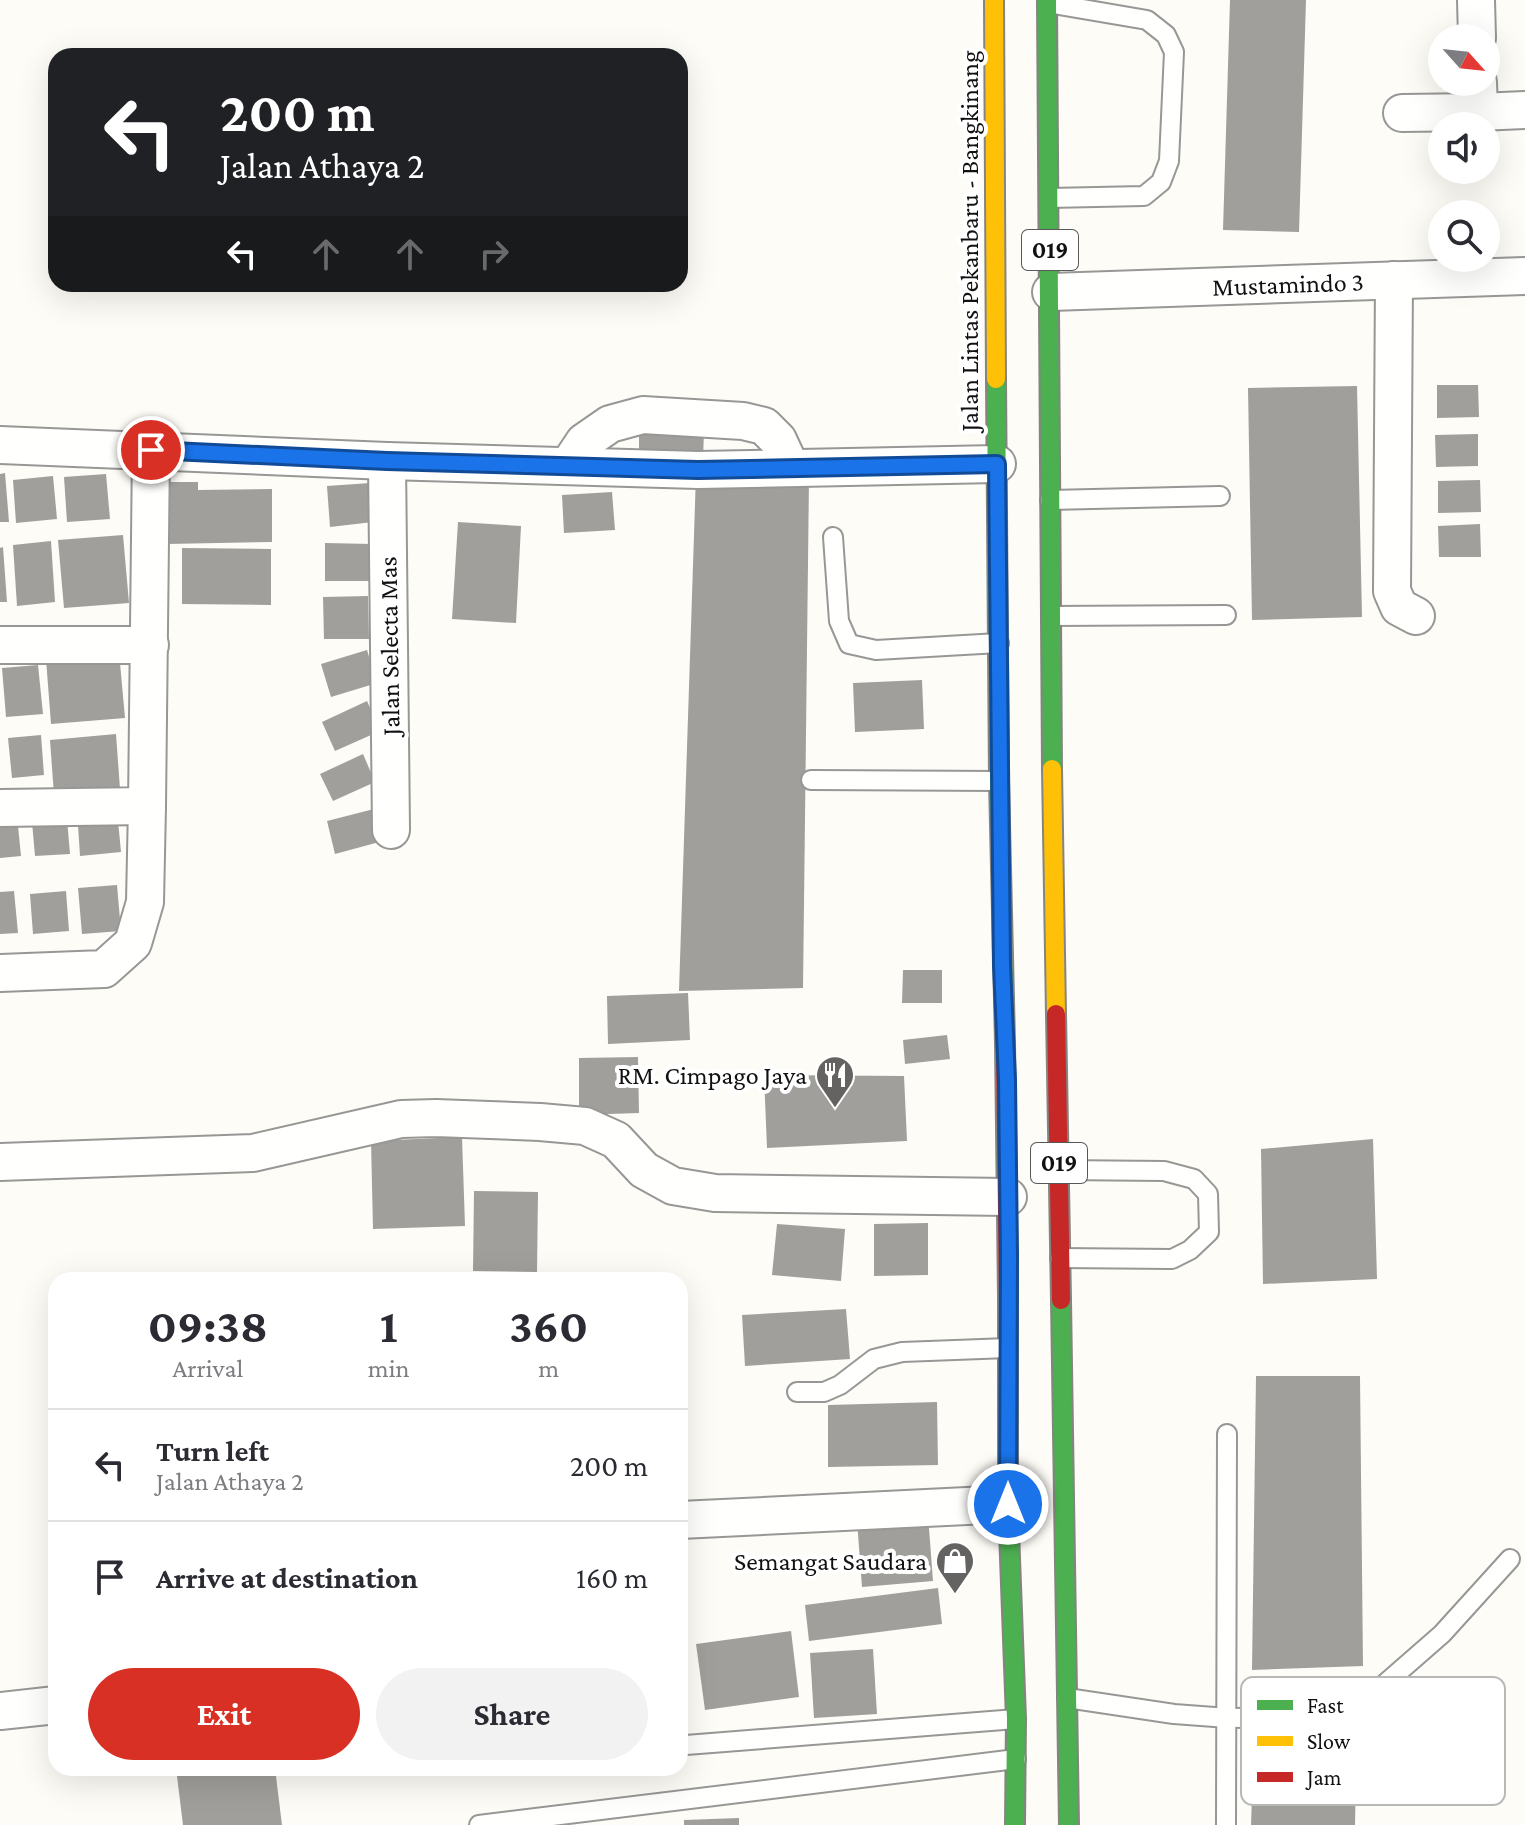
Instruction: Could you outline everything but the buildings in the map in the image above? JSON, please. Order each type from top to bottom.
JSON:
[{"type":"highway","name":"Jalan Lintas Pekanbaru - Bangkinang","points":[[994,0],[999,781],[1008,1197],[1008,1504],[1016,1719],[1015,1825]]},
{"type":"highway","name":"019","points":[[1047,2],[1051,616],[1069,1825]]},
{"type":"street","points":[[1476,0],[1477,24]]},
{"type":"street","points":[[1402,113],[1479,97],[1525,110]]},
{"type":"street","name":"Mustamindo 3","points":[[1051,292],[1525,276]]},
{"type":"street","points":[[1394,280],[1392,591],[1399,607],[1416,616]]},
{"type":"street","points":[[568,466],[584,442],[610,424],[643,415],[743,421],[764,426],[778,440],[791,468]]},
{"type":"street","points":[[0,445],[698,470],[997,464]]},
{"type":"street","points":[[0,973],[104,969],[133,943],[145,902],[151,450]]},
{"type":"street","name":"Jalan Selecta Mas","points":[[387,461],[391,830]]},
{"type":"street","points":[[0,645],[150,645]]},
{"type":"street","points":[[0,808],[147,806]]},
{"type":"street","points":[[0,1162],[253,1153],[401,1119],[436,1118],[585,1126],[616,1140],[644,1170],[673,1186],[715,1193],[1008,1197]]},
{"type":"street","points":[[688,1520],[1008,1504]]},
{"type":"street","points":[[0,1711],[48,1706]]},
{"type":"lane","points":[[1047,2],[1147,20],[1166,35],[1174,52],[1169,161],[1161,182],[1144,196],[1049,198]]},
{"type":"lane","points":[[1050,500],[1220,496]]},
{"type":"lane","points":[[833,537],[839,621],[849,644],[876,650],[999,643]]},
{"type":"lane","points":[[1051,616],[1226,615]]},
{"type":"lane","points":[[811,780],[999,781]]},
{"type":"lane","points":[[1059,1170],[1164,1171],[1194,1179],[1208,1194],[1209,1232],[1190,1250],[1172,1259],[1060,1258]]},
{"type":"lane","points":[[797,1392],[824,1392],[840,1385],[874,1359],[902,1352],[1008,1348]]},
{"type":"lane","points":[[1226,1825],[1227,1434]]},
{"type":"lane","points":[[1393,1677],[1442,1634],[1510,1559]]},
{"type":"lane","points":[[1067,1698],[1174,1714],[1241,1718]]},
{"type":"lane","points":[[688,1745],[1016,1719]]},
{"type":"lane","points":[[479,1825],[1016,1759]]},
{"type":"traffic: fast","points":[[1047,0],[1052,769]]},
{"type":"traffic: fast","points":[[996,379],[999,781],[1005,1043]]},
{"type":"traffic: fast","points":[[1008,1297],[1008,1504],[1016,1719],[1015,1825]]},
{"type":"traffic: fast","points":[[1061,1300],[1069,1825]]},
{"type":"traffic: slow","points":[[994,0],[996,379]]},
{"type":"traffic: slow","points":[[1052,769],[1056,1014]]},
{"type":"traffic: jam","points":[[1056,1014],[1061,1300]]},
{"type":"traffic: jam","points":[[1005,1043],[1008,1297]]},
{"type":"place","name":"RM. Cimpago Jaya","points":[[835,1109]]},
{"type":"place","name":"Semangat Saudara","points":[[955,1595]]},
{"type":"route","points":[[151,450],[698,470],[997,464],[1002,995],[1007,1080],[1009,1256],[1008,1504]]}]
